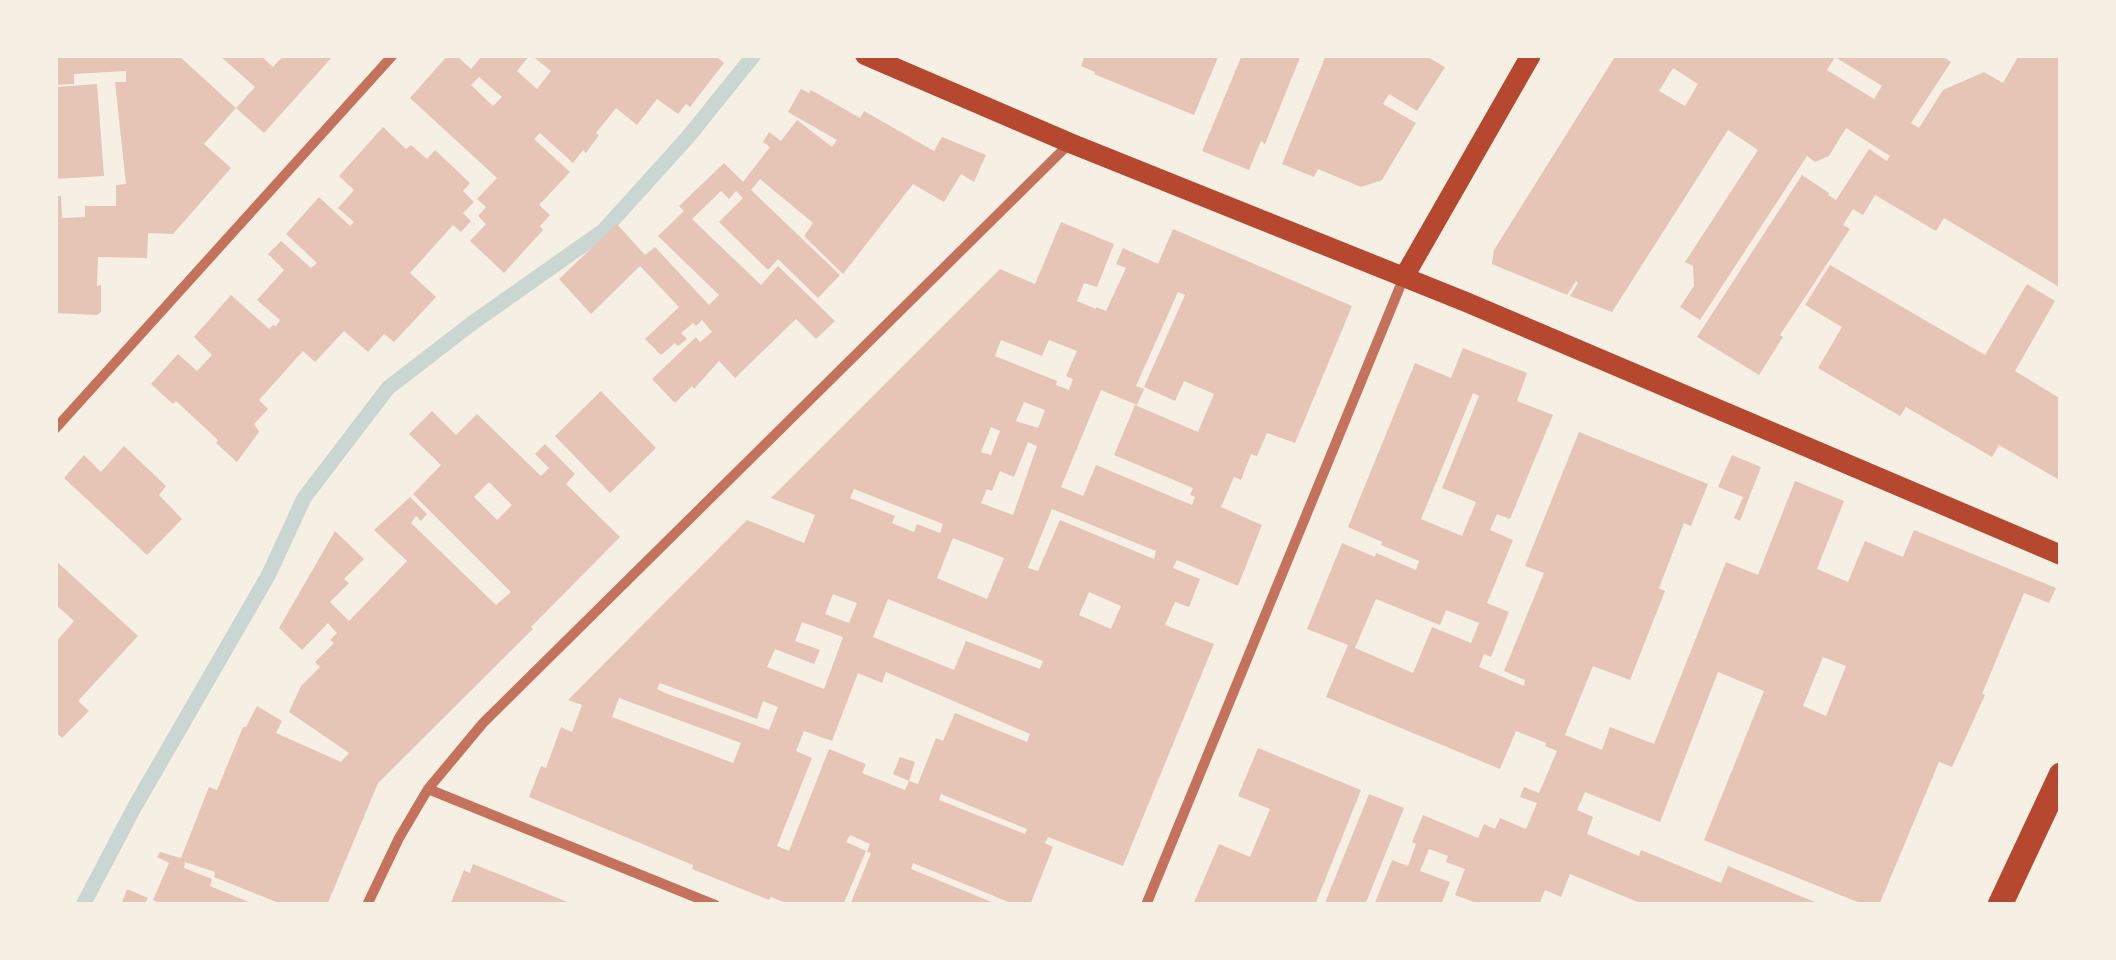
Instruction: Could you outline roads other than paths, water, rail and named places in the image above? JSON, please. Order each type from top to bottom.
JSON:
[{"type":"main road","points":[[866,55],[1070,143],[1404,277],[2061,556]]},
{"type":"main road","points":[[1404,277],[1531,55]]},
{"type":"main road","points":[[2000,905],[2061,775]]},
{"type":"street","points":[[55,429],[393,55]]},
{"type":"street","points":[[367,905],[428,788],[484,724],[1070,143]]},
{"type":"street","points":[[1146,905],[1404,277]]},
{"type":"street","points":[[428,788],[715,905]]},
{"type":"waterway","points":[[83,905],[134,808],[269,574],[304,498],[388,388],[603,231],[688,137],[754,55]]}]
